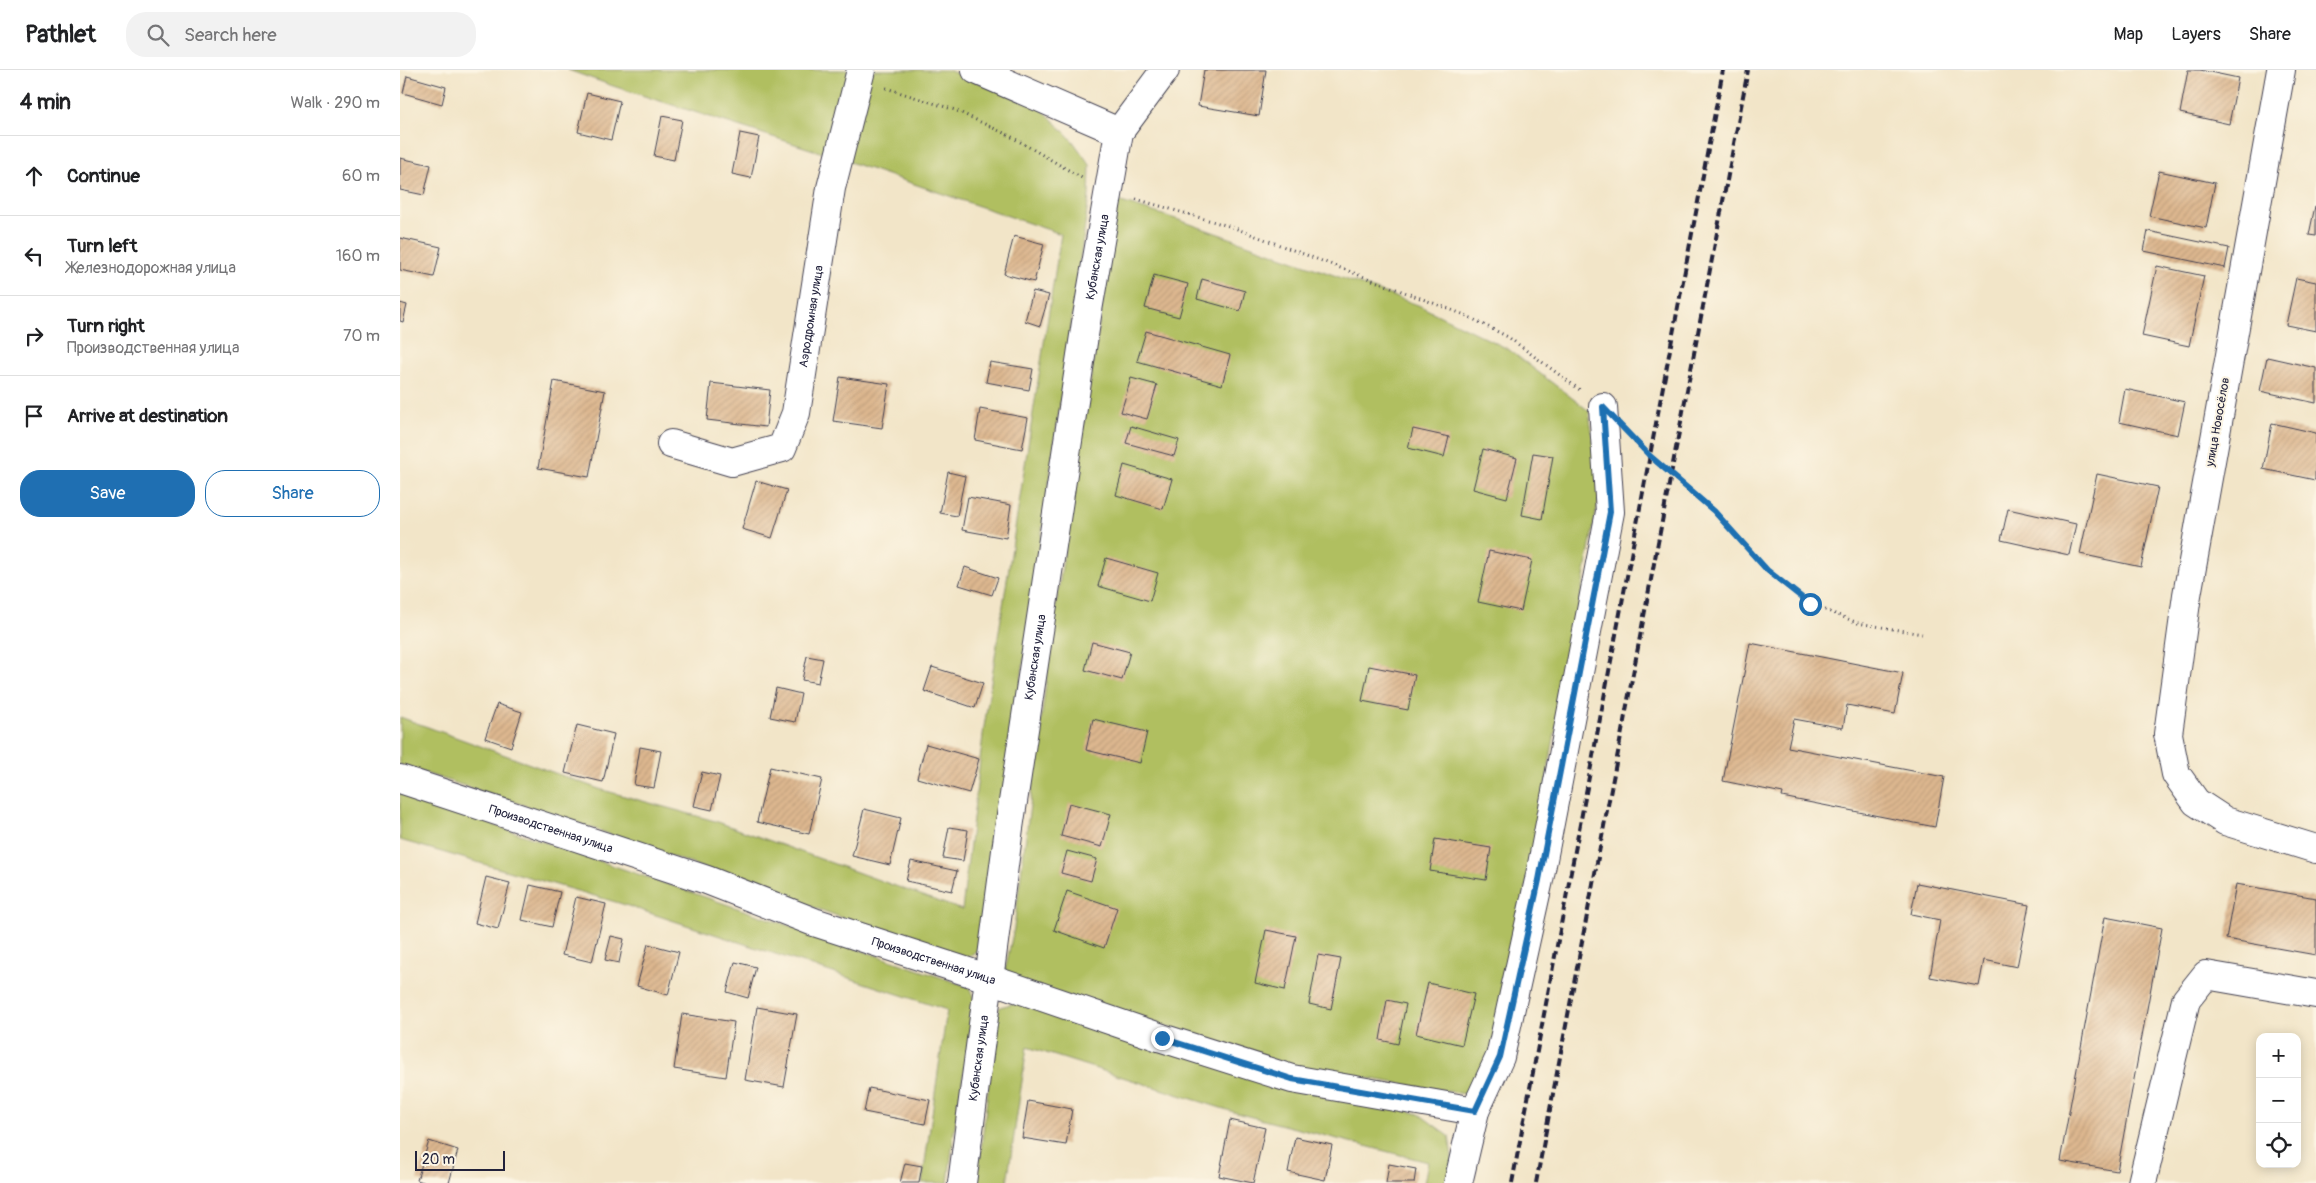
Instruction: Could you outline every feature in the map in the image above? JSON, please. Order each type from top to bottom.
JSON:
[{"type":"street","points":[[976,70],[1119,132],[1165,70]]},
{"type":"street","name":"улица Новосёлов","points":[[2281,70],[2186,595],[2168,734],[2176,774],[2196,802],[2225,821],[2316,849]]},
{"type":"street","name":"Аэродромная улица","points":[[671,444],[732,462],[782,448],[796,413],[831,188],[860,74]]},
{"type":"street","name":"Кубанская улица","points":[[962,1183],[1009,828],[1087,316],[1119,132]]},
{"type":"street","points":[[1458,1183],[1475,1111],[1500,1057],[1539,880],[1610,512],[1603,407]]},
{"type":"street","name":"Производственная улица","points":[[400,779],[707,880],[814,922],[990,979],[1162,1038],[1292,1079],[1475,1111]]},
{"type":"street","points":[[2142,1183],[2186,1000],[2206,975],[2316,994]]},
{"type":"path","points":[[860,74],[955,110],[1010,136],[1071,173],[1109,191],[1232,227],[1465,315],[1508,337],[1603,407],[1650,456],[1714,511],[1767,570],[1810,604],[1858,623],[1922,634]]},
{"type":"green space","points":[[568,70],[948,70],[1042,109],[1072,140],[1090,165],[1089,196],[984,945],[963,961],[570,820],[400,765],[400,717],[599,789],[715,821],[962,910],[984,727],[1061,234],[823,153]]},
{"type":"green space","points":[[1118,201],[1179,220],[1418,305],[1508,349],[1589,411],[1600,492],[1495,1054],[1471,1095],[1297,1067],[1004,976],[1014,928],[1056,606]]},
{"type":"green space","points":[[400,793],[969,987],[975,1001],[954,1132],[948,1183],[922,1183],[947,1010],[619,903],[400,840]]},
{"type":"green space","points":[[1018,1002],[1419,1114],[1449,1136],[1453,1164],[1449,1183],[1424,1183],[1428,1162],[1240,1114],[1027,1047],[1007,1183],[977,1183],[996,1023],[1000,1007]]},
{"type":"building","points":[[1204,70],[1266,70],[1259,116],[1198,106]]},
{"type":"building","points":[[2188,70],[2200,70],[2238,78],[2229,124],[2180,113]]},
{"type":"building","points":[[407,76],[446,87],[442,104],[403,93]]},
{"type":"building","points":[[587,93],[620,101],[611,140],[578,132]]},
{"type":"building","points":[[662,116],[682,120],[674,160],[654,156]]},
{"type":"building","points":[[740,133],[759,137],[751,178],[732,174]]},
{"type":"building","points":[[400,158],[431,165],[424,195],[400,190]]},
{"type":"building","points":[[2159,171],[2215,183],[2206,228],[2149,216]]},
{"type":"building","points":[[2316,206],[2316,236],[2309,235]]},
{"type":"building","points":[[2148,231],[2229,248],[2225,268],[2144,251]]},
{"type":"building","points":[[1014,236],[1044,244],[1034,282],[1004,274]]},
{"type":"building","points":[[400,238],[441,247],[434,277],[400,270]]},
{"type":"building","points":[[2157,266],[2204,276],[2189,346],[2142,336]]},
{"type":"building","points":[[1154,275],[1188,284],[1179,317],[1145,308]]},
{"type":"building","points":[[2296,278],[2316,282],[2316,331],[2286,325]]},
{"type":"building","points":[[1202,279],[1245,291],[1240,311],[1197,299]]},
{"type":"building","points":[[1033,291],[1049,295],[1040,326],[1025,321]]},
{"type":"building","points":[[400,303],[407,305],[403,322],[400,321]]},
{"type":"building","points":[[1146,331],[1230,355],[1222,385],[1137,361]]},
{"type":"building","points":[[2267,357],[2316,368],[2316,403],[2260,391]]},
{"type":"building","points":[[990,362],[1033,369],[1029,390],[986,382]]},
{"type":"building","points":[[840,377],[889,384],[882,428],[833,421]]},
{"type":"building","points":[[1131,378],[1157,385],[1147,419],[1121,412]]},
{"type":"building","points":[[554,381],[605,391],[589,477],[538,468]]},
{"type":"building","points":[[711,383],[770,390],[766,427],[707,420]]},
{"type":"building","points":[[2125,389],[2185,402],[2178,435],[2119,422]]},
{"type":"building","points":[[980,409],[1028,418],[1022,449],[975,440]]},
{"type":"building","points":[[2272,423],[2316,433],[2315,480],[2263,469]]},
{"type":"building","points":[[1131,426],[1179,440],[1174,456],[1126,443]]},
{"type":"building","points":[[1413,429],[1449,437],[1444,457],[1408,448]]},
{"type":"building","points":[[1483,449],[1517,458],[1507,498],[1473,489]]},
{"type":"building","points":[[1533,453],[1553,456],[1542,519],[1522,515]]},
{"type":"building","points":[[1124,465],[1172,479],[1163,509],[1116,495]]},
{"type":"building","points":[[948,472],[965,476],[957,516],[940,513]]},
{"type":"building","points":[[2097,474],[2158,487],[2141,567],[2080,554]]},
{"type":"building","points":[[756,481],[787,490],[772,538],[742,529]]},
{"type":"building","points":[[968,497],[1011,505],[1006,538],[962,530]]},
{"type":"building","points":[[2008,509],[2076,524],[2069,555],[2001,540]]},
{"type":"building","points":[[1489,551],[1532,560],[1521,611],[1478,602]]},
{"type":"building","points":[[1106,558],[1158,573],[1150,601],[1098,586]]},
{"type":"building","points":[[965,567],[998,578],[992,595],[959,585]]},
{"type":"building","points":[[1092,642],[1130,652],[1122,680],[1085,670]]},
{"type":"building","points":[[1750,643],[1903,673],[1895,714],[1847,705],[1843,728],[1794,719],[1788,747],[1944,777],[1935,827],[1782,797],[1783,793],[1723,781]]},
{"type":"building","points":[[807,656],[823,659],[818,683],[802,680]]},
{"type":"building","points":[[1369,666],[1415,675],[1408,710],[1362,701]]},
{"type":"building","points":[[932,667],[983,683],[975,708],[924,691]]},
{"type":"building","points":[[776,688],[801,694],[795,722],[770,717]]},
{"type":"building","points":[[497,704],[522,712],[511,747],[485,738]]},
{"type":"building","points":[[1093,719],[1147,732],[1140,763],[1086,750]]},
{"type":"building","points":[[577,725],[614,734],[603,782],[565,773]]},
{"type":"building","points":[[926,744],[979,759],[969,793],[917,778]]},
{"type":"building","points":[[640,747],[661,751],[654,788],[634,785]]},
{"type":"building","points":[[770,767],[822,779],[809,834],[757,822]]},
{"type":"building","points":[[702,772],[720,776],[712,810],[694,806]]},
{"type":"building","points":[[1069,803],[1111,814],[1102,847],[1061,836]]},
{"type":"building","points":[[864,809],[901,818],[890,865],[852,856]]},
{"type":"building","points":[[949,827],[968,830],[963,861],[943,858]]},
{"type":"building","points":[[1435,839],[1491,848],[1486,880],[1430,871]]},
{"type":"building","points":[[1067,851],[1097,859],[1091,881],[1061,873]]},
{"type":"building","points":[[911,861],[957,871],[952,891],[906,881]]},
{"type":"building","points":[[486,877],[510,883],[498,929],[475,923]]},
{"type":"building","points":[[1917,883],[2029,905],[2017,967],[1984,960],[1979,986],[1930,977],[1940,920],[1911,914]]},
{"type":"building","points":[[2236,884],[2316,898],[2316,955],[2226,939]]},
{"type":"building","points":[[530,885],[560,892],[552,927],[522,920]]},
{"type":"building","points":[[1067,891],[1117,908],[1104,948],[1054,930]]},
{"type":"building","points":[[576,897],[606,904],[592,962],[562,955]]},
{"type":"building","points":[[2105,917],[2162,928],[2117,1171],[2060,1161]]},
{"type":"building","points":[[1266,930],[1296,936],[1285,990],[1255,983]]},
{"type":"building","points":[[611,936],[624,939],[619,963],[605,960]]},
{"type":"building","points":[[648,944],[679,952],[668,995],[637,986]]},
{"type":"building","points":[[1318,955],[1341,959],[1331,1009],[1309,1004]]},
{"type":"building","points":[[735,962],[756,967],[748,998],[727,992]]},
{"type":"building","points":[[1428,983],[1474,994],[1462,1045],[1416,1034]]},
{"type":"building","points":[[1387,1000],[1406,1004],[1398,1044],[1380,1040]]},
{"type":"building","points":[[757,1007],[797,1014],[784,1087],[745,1080]]},
{"type":"building","points":[[682,1014],[734,1022],[726,1077],[674,1069]]},
{"type":"building","points":[[869,1088],[930,1100],[925,1124],[864,1112]]},
{"type":"building","points":[[1028,1101],[1072,1109],[1066,1145],[1022,1138]]},
{"type":"building","points":[[1230,1120],[1265,1128],[1253,1183],[1219,1176]]},
{"type":"building","points":[[1295,1137],[1332,1145],[1325,1180],[1288,1172]]},
{"type":"building","points":[[429,1141],[458,1150],[449,1183],[426,1183],[417,1180]]},
{"type":"building","points":[[905,1163],[922,1166],[919,1183],[900,1183]]},
{"type":"building","points":[[1389,1164],[1416,1169],[1414,1183],[1386,1183]]},
{"type":"railway","points":[[1512,1183],[1723,70]]},
{"type":"railway","points":[[1536,1183],[1748,70]]},
{"type":"route","points":[[1162,1038],[1292,1079],[1475,1111],[1500,1057],[1539,880],[1610,512],[1603,407],[1638,445],[1714,511],[1767,570],[1810,604]]}]
